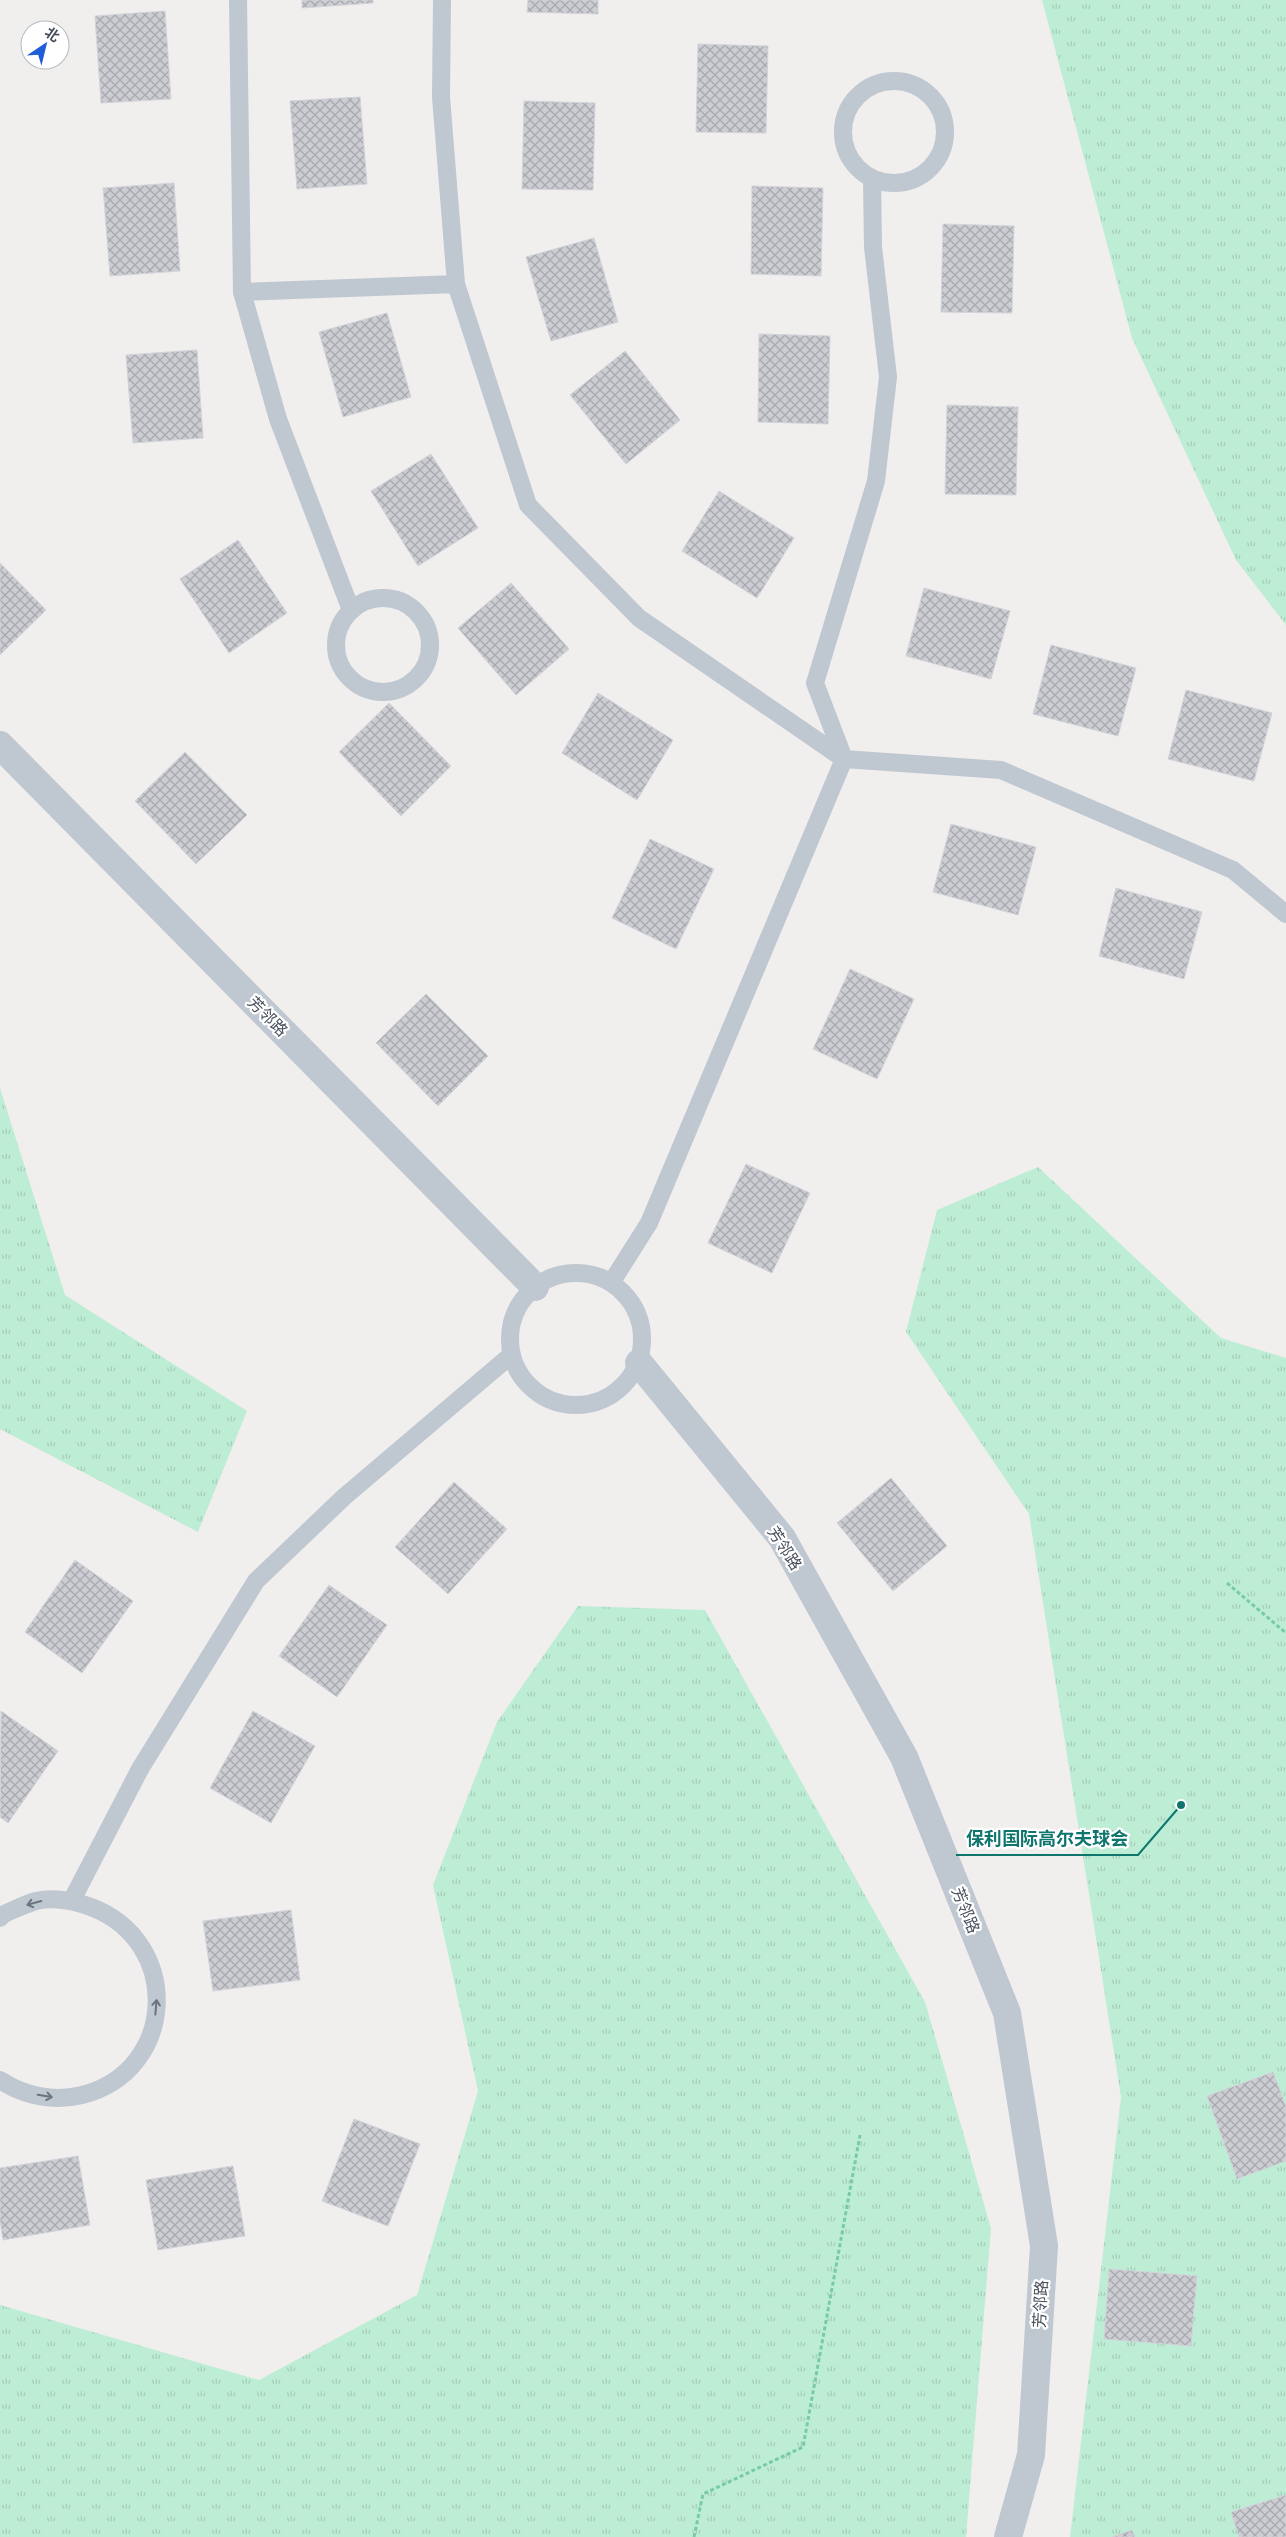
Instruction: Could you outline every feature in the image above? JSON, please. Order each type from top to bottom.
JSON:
[{"type":"street","name":"芳邻路","points":[[0,746],[536,1287]]},
{"type":"street","name":"芳邻路","points":[[638,1362],[782,1538],[904,1756],[1008,2013],[1044,2246],[1031,2456],[1008,2537]]},
{"type":"lane","points":[[238,0],[242,292],[278,419],[352,610]]},
{"type":"lane","points":[[442,0],[441,97],[456,284],[528,505],[639,618],[844,759],[1001,770],[1233,870],[1286,914]]},
{"type":"lane","points":[[893,80],[901,81],[926,91],[939,106],[945,122],[945,142],[939,159],[927,173],[911,181],[890,184],[872,179],[857,169],[847,154],[842,128],[847,110],[863,91],[879,83],[893,80]]},
{"type":"lane","points":[[611,1283],[649,1223],[844,759],[816,683],[876,481],[888,377],[873,247],[872,179]]},
{"type":"lane","points":[[242,292],[456,284]]},
{"type":"lane","points":[[388,598],[404,603],[417,613],[426,626],[430,641],[427,662],[419,676],[410,684],[395,691],[379,692],[361,687],[348,677],[337,655],[336,639],[342,623],[352,610],[372,599],[388,598]]},
{"type":"lane","points":[[582,1273],[611,1283],[620,1290],[639,1318],[642,1340],[638,1362],[627,1382],[599,1401],[574,1405],[551,1400],[532,1388],[518,1370],[511,1355],[510,1339],[514,1316],[525,1296],[536,1287],[559,1274],[582,1273]]},
{"type":"lane","points":[[72,1900],[140,1769],[256,1581],[344,1497],[511,1355]]},
{"type":"lane","points":[[0,1918],[4,1914],[37,1901],[72,1900],[111,1915],[137,1938],[149,1959],[157,1992],[154,2027],[140,2056],[116,2081],[98,2091],[64,2100],[17,2092],[0,2080]]},
{"type":"path","points":[[1227,1584],[1286,1633]]},
{"type":"path","points":[[694,2537],[703,2494],[803,2447],[860,2136]]},
{"type":"green space","points":[[1042,0],[1286,0],[1286,625],[1236,560],[1132,338]]},
{"type":"green space","points":[[0,1088],[65,1295],[247,1411],[198,1532],[0,1429]]},
{"type":"green space","points":[[1038,1167],[1221,1338],[1286,1358],[1286,2537],[1070,2537],[1121,2097],[1029,1514],[906,1332],[937,1210]]},
{"type":"green space","points":[[578,1606],[705,1610],[925,2002],[991,2228],[966,2537],[0,2537],[0,2305],[259,2380],[417,2295],[478,2091],[433,1885],[497,1722]]},
{"type":"building","points":[[302,0],[373,0],[373,3],[302,8]]},
{"type":"building","points":[[528,0],[598,0],[598,14],[527,12]]},
{"type":"building","points":[[165,11],[171,99],[101,103],[95,16]]},
{"type":"building","points":[[698,44],[768,46],[766,133],[696,132]]},
{"type":"building","points":[[360,97],[367,184],[297,189],[290,101]]},
{"type":"building","points":[[524,101],[595,103],[593,190],[522,189]]},
{"type":"building","points":[[174,183],[180,271],[110,276],[103,188]]},
{"type":"building","points":[[752,186],[823,188],[821,276],[751,274]]},
{"type":"building","points":[[943,224],[1014,226],[1012,313],[941,312]]},
{"type":"building","points":[[594,238],[618,322],[551,341],[526,257]]},
{"type":"building","points":[[387,313],[411,397],[343,417],[319,332]]},
{"type":"building","points":[[759,334],[830,336],[828,424],[758,422]]},
{"type":"building","points":[[197,350],[203,438],[133,443],[126,355]]},
{"type":"building","points":[[625,351],[680,420],[626,464],[570,395]]},
{"type":"building","points":[[947,405],[1018,407],[1016,495],[945,494]]},
{"type":"building","points":[[431,454],[478,528],[418,566],[371,491]]},
{"type":"building","points":[[719,491],[794,538],[757,598],[682,551]]},
{"type":"building","points":[[238,540],[287,613],[229,653],[180,579]]},
{"type":"building","points":[[0,563],[46,610],[0,655]]},
{"type":"building","points":[[511,583],[569,649],[516,695],[458,628]]},
{"type":"building","points":[[924,588],[1010,611],[991,679],[906,656]]},
{"type":"building","points":[[1051,645],[1136,668],[1118,736],[1033,714]]},
{"type":"building","points":[[1186,690],[1272,713],[1254,781],[1168,759]]},
{"type":"building","points":[[598,693],[673,740],[637,800],[562,753]]},
{"type":"building","points":[[389,703],[451,766],[401,816],[339,752]]},
{"type":"building","points":[[185,752],[247,815],[196,864],[135,801]]},
{"type":"building","points":[[951,824],[1036,847],[1018,915],[933,892]]},
{"type":"building","points":[[650,839],[714,869],[676,949],[612,918]]},
{"type":"building","points":[[1116,888],[1202,912],[1184,979],[1099,956]]},
{"type":"building","points":[[850,969],[914,999],[877,1079],[813,1049]]},
{"type":"building","points":[[426,994],[488,1056],[438,1106],[376,1043]]},
{"type":"building","points":[[746,1164],[810,1193],[772,1273],[708,1243]]},
{"type":"building","points":[[891,1478],[947,1546],[893,1591],[837,1523]]},
{"type":"building","points":[[454,1482],[507,1529],[448,1594],[395,1547]]},
{"type":"building","points":[[75,1560],[133,1601],[82,1673],[25,1632]]},
{"type":"building","points":[[329,1585],[387,1625],[337,1697],[279,1656]]},
{"type":"building","points":[[1,1711],[58,1751],[8,1823],[0,1817]]},
{"type":"building","points":[[253,1711],[315,1746],[271,1823],[210,1788]]},
{"type":"building","points":[[291,1910],[300,1980],[213,1991],[203,1921]]},
{"type":"building","points":[[1273,2072],[1286,2106],[1286,2161],[1237,2179],[1207,2096]]},
{"type":"building","points":[[354,2119],[420,2144],[388,2226],[322,2201]]},
{"type":"building","points":[[78,2156],[90,2225],[3,2240],[0,2221],[0,2168]]},
{"type":"building","points":[[233,2166],[245,2236],[158,2250],[146,2180]]},
{"type":"building","points":[[1109,2269],[1197,2276],[1191,2346],[1104,2339]]},
{"type":"building","points":[[1286,2495],[1286,2537],[1239,2537],[1231,2512]]},
{"type":"building","points":[[1132,2530],[1135,2537],[1112,2537]]},
{"type":"place","name":"保利国际高尔夫球会","points":[[1181,1805]]}]
